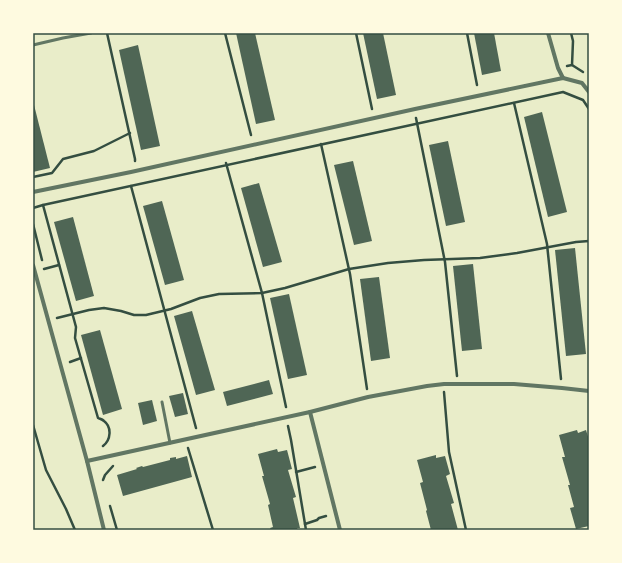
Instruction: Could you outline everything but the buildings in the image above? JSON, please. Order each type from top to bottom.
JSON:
[{"type":"street","points":[[548,33],[558,68],[563,78]]},
{"type":"street","points":[[33,192],[563,78],[582,83],[589,92]]},
{"type":"street","points":[[33,265],[87,461],[104,530]]},
{"type":"street","points":[[87,461],[310,412],[368,397],[444,384],[514,384],[589,391]]},
{"type":"street","points":[[310,412],[340,530]]},
{"type":"lane","points":[[33,45],[91,33]]},
{"type":"lane","points":[[162,402],[170,443]]},
{"type":"path","points":[[107,33],[135,159],[131,172],[131,186],[198,437]]},
{"type":"path","points":[[226,33],[253,145]]},
{"type":"path","points":[[356,33],[374,118]]},
{"type":"path","points":[[467,33],[479,96]]},
{"type":"path","points":[[571,33],[573,41],[572,65]]},
{"type":"path","points":[[558,68],[572,65],[589,75]]},
{"type":"path","points":[[33,208],[563,92],[583,100],[589,109]]},
{"type":"path","points":[[514,102],[547,247],[562,388]]},
{"type":"path","points":[[417,124],[444,259],[458,384]]},
{"type":"path","points":[[317,132],[349,269],[368,397]]},
{"type":"path","points":[[33,177],[52,173],[63,159],[94,151],[130,133]]},
{"type":"path","points":[[226,151],[226,165],[262,293],[288,417],[288,426],[306,530]]},
{"type":"path","points":[[43,205],[76,327],[75,338],[98,418],[104,421],[108,427],[110,435],[106,444],[100,448]]},
{"type":"path","points":[[57,318],[104,308],[134,315],[146,315],[200,298],[219,294],[262,293],[285,288],[349,269],[388,263],[480,258],[589,241]]},
{"type":"path","points":[[44,269],[59,265]]},
{"type":"path","points":[[69,362],[81,358]]},
{"type":"path","points":[[444,384],[449,452],[466,530]]},
{"type":"path","points":[[437,396],[445,396]]},
{"type":"path","points":[[33,425],[46,470],[75,530]]},
{"type":"path","points":[[282,427],[294,425]]},
{"type":"path","points":[[195,446],[186,448],[213,530]]},
{"type":"path","points":[[103,480],[105,475],[115,465]]},
{"type":"path","points":[[296,472],[324,465]]},
{"type":"path","points":[[305,524],[319,518],[336,514]]}]
